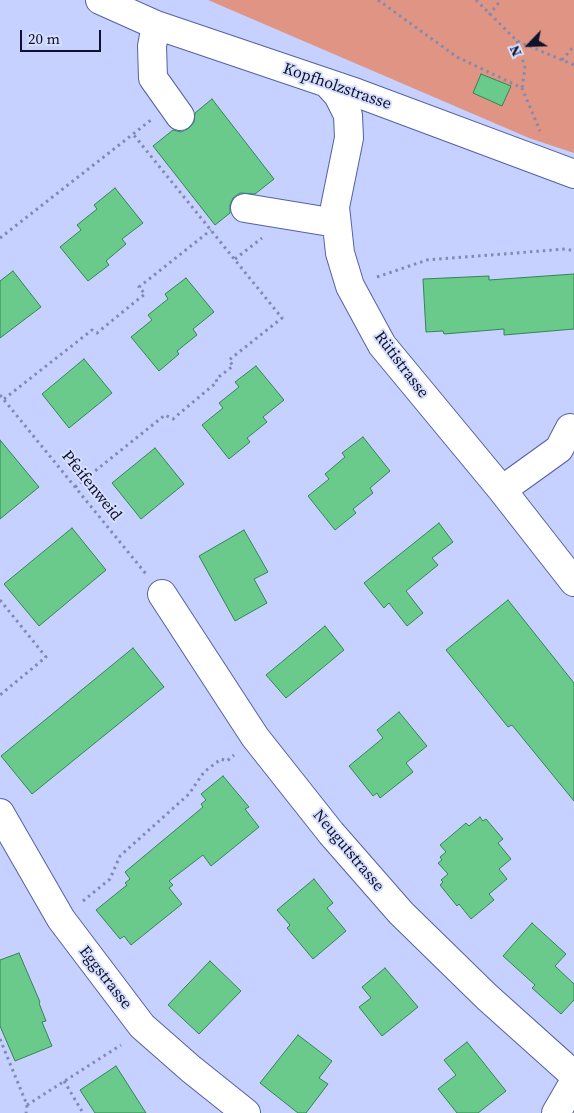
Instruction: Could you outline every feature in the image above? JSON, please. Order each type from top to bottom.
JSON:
[{"type":"street","name":"Kopfholzstrasse","points":[[100,0],[156,25],[327,83],[574,174]]},
{"type":"street","points":[[156,25],[152,46],[153,78],[176,110]]},
{"type":"street","name":"Rütistrasse","points":[[327,83],[338,95],[348,115],[349,138],[335,207],[340,253],[350,286],[382,345],[502,490],[574,582]]},
{"type":"street","points":[[244,208],[336,222]]},
{"type":"street","points":[[502,490],[559,449],[570,428]]},
{"type":"street","name":"Neugutstrasse","points":[[162,594],[254,736],[331,833],[401,913],[487,997],[574,1075]]},
{"type":"street","name":"Eggstrasse","points":[[0,813],[61,919],[142,1026],[190,1069],[246,1113]]},
{"type":"street","points":[[556,1113],[574,1082]]},
{"type":"path","points":[[378,0],[457,57],[522,88]]},
{"type":"path","points":[[476,0],[517,42],[574,65]]},
{"type":"path","points":[[489,15],[501,0]]},
{"type":"path","points":[[517,42],[525,68],[522,88],[540,130],[529,157]]},
{"type":"path","points":[[562,60],[574,46]]},
{"type":"path","points":[[0,238],[133,134],[176,110]]},
{"type":"path","points":[[75,487],[165,415],[173,419],[217,382],[216,379],[233,366],[228,360],[282,318],[133,134]]},
{"type":"path","points":[[4,399],[92,330],[97,332],[136,301],[144,294],[139,287],[211,230]]},
{"type":"path","points":[[350,286],[427,260],[548,250],[574,251]]},
{"type":"path","name":"Pfeifenweid","points":[[0,394],[162,594]]},
{"type":"path","points":[[0,600],[46,657],[0,695]]},
{"type":"path","points":[[91,895],[110,879],[120,856],[189,794],[204,772],[221,759],[227,761],[254,736]]},
{"type":"path","points":[[0,1039],[27,1105],[26,1113]]},
{"type":"path","points":[[27,1105],[125,1042]]},
{"type":"path","points":[[64,1082],[83,1113]]},
{"type":"shaded area","points":[[208,0],[574,0],[574,153],[529,138]]},
{"type":"building","points":[[481,74],[511,86],[502,106],[473,93]]},
{"type":"building","points":[[212,99],[274,179],[255,194],[240,193],[233,198],[230,205],[230,213],[215,225],[153,146],[173,130],[181,132],[189,128],[194,122],[195,113]]},
{"type":"building","points":[[115,188],[143,223],[122,239],[126,244],[106,261],[109,265],[88,281],[60,247],[81,230],[77,225],[97,209],[94,205]]},
{"type":"building","points":[[13,271],[41,307],[0,338],[0,281]]},
{"type":"building","points":[[574,274],[574,329],[504,335],[504,329],[444,334],[443,331],[426,332],[423,279],[489,276],[489,280]]},
{"type":"building","points":[[186,278],[214,312],[193,329],[197,335],[177,351],[179,354],[159,371],[131,337],[152,320],[148,315],[168,299],[165,294]]},
{"type":"building","points":[[84,359],[112,393],[69,428],[42,394]]},
{"type":"building","points":[[256,366],[284,400],[263,417],[267,422],[247,438],[250,442],[229,459],[202,425],[223,408],[219,403],[239,387],[235,382]]},
{"type":"building","points":[[363,437],[390,471],[370,488],[373,493],[353,509],[356,513],[335,530],[308,496],[329,479],[325,474],[345,457],[342,453]]},
{"type":"building","points":[[0,440],[39,487],[0,519]]},
{"type":"building","points":[[155,448],[184,484],[141,519],[112,483]]},
{"type":"building","points":[[439,523],[453,542],[432,558],[438,565],[406,591],[423,613],[407,626],[389,603],[384,608],[364,583]]},
{"type":"building","points":[[72,528],[106,570],[39,626],[4,584]]},
{"type":"building","points":[[244,530],[268,572],[254,579],[267,603],[235,621],[199,556]]},
{"type":"building","points":[[508,600],[574,683],[574,801],[512,725],[508,727],[446,650]]},
{"type":"building","points":[[325,626],[344,650],[286,698],[266,675]]},
{"type":"building","points":[[133,648],[164,687],[32,794],[1,756]]},
{"type":"building","points":[[399,712],[427,746],[406,763],[413,772],[380,798],[377,793],[373,796],[349,766],[383,738],[377,730]]},
{"type":"building","points":[[223,776],[249,807],[245,809],[259,827],[211,866],[203,855],[169,881],[173,885],[169,888],[182,904],[131,945],[124,936],[120,939],[96,910],[127,885],[125,883],[130,879],[125,872],[203,807],[201,804],[206,800],[201,794]]},
{"type":"building","points":[[480,817],[483,821],[486,819],[503,839],[498,843],[511,859],[499,869],[507,879],[489,894],[494,900],[471,919],[459,904],[457,906],[440,885],[443,882],[441,880],[448,874],[438,863],[442,860],[440,857],[446,852],[440,845],[466,823],[469,826]]},
{"type":"building","points":[[314,879],[333,903],[327,908],[346,931],[313,959],[287,928],[290,925],[277,910]]},
{"type":"building","points":[[532,923],[566,954],[555,966],[574,984],[574,1000],[561,1014],[532,988],[535,985],[503,956]]},
{"type":"building","points":[[19,953],[40,1002],[46,1021],[42,1022],[52,1046],[15,1061],[0,1026],[0,960]]},
{"type":"building","points":[[210,961],[241,991],[199,1034],[168,1005]]},
{"type":"building","points":[[385,968],[418,1007],[382,1036],[359,1007],[371,998],[362,987]]},
{"type":"building","points":[[298,1035],[332,1061],[319,1078],[328,1084],[306,1113],[298,1113],[260,1083]]},
{"type":"building","points":[[467,1042],[506,1091],[478,1113],[457,1113],[438,1089],[456,1075],[444,1060]]},
{"type":"building","points":[[116,1066],[146,1113],[95,1113],[80,1090]]}]
